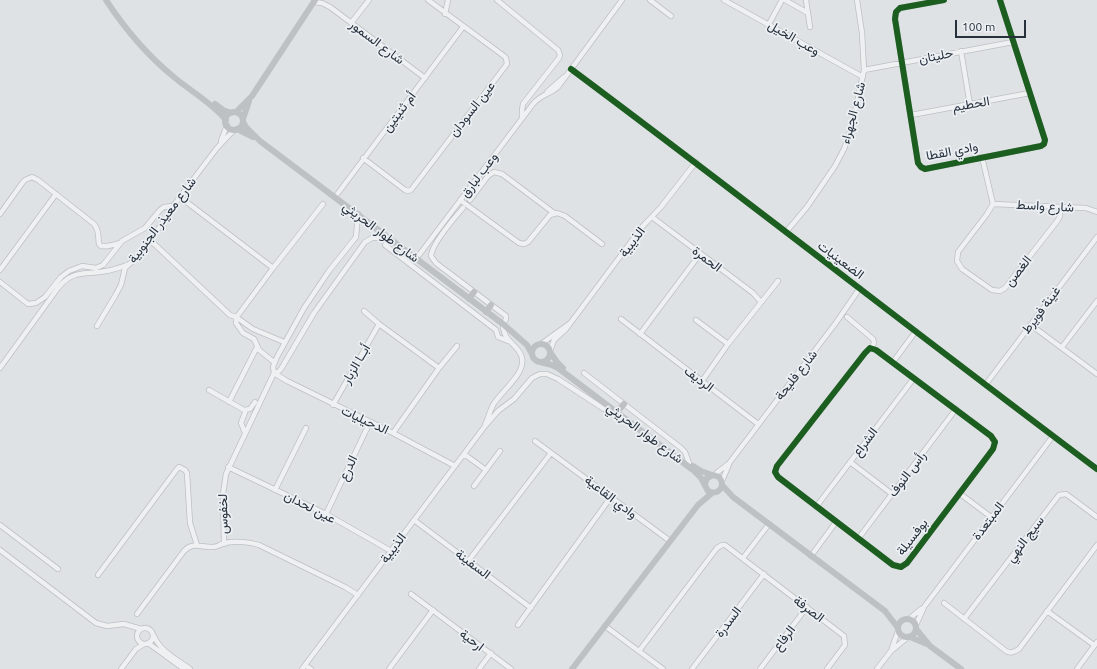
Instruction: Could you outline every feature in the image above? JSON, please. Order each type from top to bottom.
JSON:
[{"type":"street","points":[[106,0],[131,34],[152,58],[216,110],[235,130],[241,127],[252,96],[314,1]]},
{"type":"street","points":[[111,0],[134,31],[166,66],[217,106],[227,112],[240,114],[243,121]]},
{"type":"street","name":"شارع السمور","points":[[326,0],[330,7]]},
{"type":"street","points":[[351,23],[369,0]]},
{"type":"street","name":"عين السودان","points":[[363,158],[405,190],[411,190],[507,64],[506,58],[445,14],[430,0]]},
{"type":"street","points":[[445,14],[448,0]]},
{"type":"street","points":[[497,0],[539,33],[560,53],[559,58],[523,104],[522,118]]},
{"type":"street","points":[[650,0],[671,16]]},
{"type":"street","name":"وعب الخيل","points":[[724,0],[863,78]]},
{"type":"street","points":[[769,24],[782,0]]},
{"type":"street","points":[[785,0],[808,12]]},
{"type":"street","points":[[806,0],[810,27]]},
{"type":"street","name":"شارع الجهراء","points":[[786,232],[824,183],[835,166],[851,130],[864,70],[862,33],[857,0]]},
{"type":"street","name":"وادي القطا","points":[[944,0],[900,8],[896,12],[894,19],[918,163],[921,167],[926,169],[1041,146],[1044,144],[1045,140],[1000,0]]},
{"type":"street","name":"شارع السمور","points":[[314,1],[330,7],[425,78]]},
{"type":"street","name":"وعب لبارق","points":[[416,259],[535,101],[545,94],[572,69],[619,1]]},
{"type":"street","name":"أم ثنيتين","points":[[335,197],[463,27]]},
{"type":"street","name":"حليتان","points":[[864,70],[1013,42]]},
{"type":"street","name":"حليتان","points":[[961,51],[970,104]]},
{"type":"street","name":"الضعينيات","points":[[572,69],[1097,469]]},
{"type":"street","name":"الحطيم","points":[[911,115],[1030,94]]},
{"type":"street","points":[[226,122],[228,115],[234,112],[252,96]]},
{"type":"street","name":"شارع طوار الحريثي","points":[[243,121],[260,141],[486,312],[530,342],[540,344]]},
{"type":"street","name":"شارع معيذر الجنوبية","points":[[217,148],[223,137],[226,122]]},
{"type":"street","name":"شارع معيذر الجنوبية","points":[[97,326],[115,296],[127,265],[136,258],[150,240],[168,216],[173,206],[217,148],[235,130]]},
{"type":"street","name":"شارع طوار الحريثي","points":[[235,130],[260,141]]},
{"type":"street","name":"وادي القطا","points":[[982,157],[993,204]]},
{"type":"street","name":"الذيبية","points":[[550,352],[554,340],[566,329],[642,227],[661,207],[696,162]]},
{"type":"street","points":[[470,200],[488,176],[494,172],[502,174],[554,213],[565,216],[602,244]]},
{"type":"street","points":[[0,214],[23,182],[28,178],[35,178],[94,224],[97,230],[98,243],[100,246],[106,247],[120,243],[145,228],[160,210],[164,207],[173,206]]},
{"type":"street","points":[[0,270],[56,194]]},
{"type":"street","points":[[180,197],[273,268]]},
{"type":"street","points":[[460,200],[519,243],[524,244],[528,242],[547,218],[554,213]]},
{"type":"street","points":[[236,317],[240,314],[273,268],[323,204]]},
{"type":"street","name":"الغصن","points":[[993,204],[987,214],[960,248],[957,257],[959,266],[962,269],[992,290],[998,291],[1005,288],[1058,220],[1060,216],[1060,207]]},
{"type":"street","name":"شارع واسط","points":[[993,204],[1086,208],[1097,212]]},
{"type":"street","points":[[463,208],[446,228],[431,256],[436,263],[491,305],[486,312]]},
{"type":"street","name":"لخفوس","points":[[358,214],[356,237],[312,295],[274,362],[274,373],[228,467],[223,487],[224,544],[246,542],[259,544],[358,595]]},
{"type":"street","name":"الحمرة","points":[[652,217],[753,293],[761,302]]},
{"type":"street","name":"لخفوس","points":[[274,373],[281,369],[314,313],[365,242],[372,238],[388,237]]},
{"type":"street","name":"غينة فويرط","points":[[986,384],[1097,237]]},
{"type":"street","points":[[150,240],[230,315],[236,317],[253,329],[284,342]]},
{"type":"street","points":[[0,282],[28,304],[36,303],[45,297],[69,271],[82,266],[96,268],[103,265],[120,243]]},
{"type":"street","points":[[385,245],[495,329],[498,336],[508,341]]},
{"type":"street","points":[[640,334],[700,254]]},
{"type":"street","points":[[1,366],[64,282],[72,276],[81,273],[107,271],[127,265]]},
{"type":"street","points":[[702,381],[728,344],[778,281]]},
{"type":"street","name":"شارع فليحة","points":[[722,483],[730,462],[835,324],[860,288]]},
{"type":"street","points":[[469,299],[474,292]]},
{"type":"street","points":[[1062,347],[1097,301]]},
{"type":"street","name":"الذيبية","points":[[485,426],[492,407],[522,366],[520,353],[508,341],[503,331],[503,324],[506,316],[491,305]]},
{"type":"street","points":[[364,311],[379,324],[439,368]]},
{"type":"street","points":[[236,317],[236,323],[240,330],[254,340],[259,350],[274,362]]},
{"type":"street","points":[[847,317],[872,339],[874,343],[871,349]]},
{"type":"street","name":"الرديف","points":[[621,319],[758,424]]},
{"type":"street","points":[[696,320],[728,344]]},
{"type":"street","name":"الذيبية","points":[[540,344],[570,323]]},
{"type":"street","name":"أبــا الزبار","points":[[333,405],[379,324]]},
{"type":"street","name":"شارع طوار الحريثي","points":[[503,324],[527,346],[532,354]]},
{"type":"street","points":[[1030,325],[1097,374]]},
{"type":"street","points":[[893,362],[916,331]]},
{"type":"street","points":[[540,344],[548,347],[550,352],[547,359],[540,362],[534,358],[532,354],[534,347],[540,344]]},
{"type":"street","points":[[393,433],[439,368],[457,346]]},
{"type":"street","points":[[229,402],[257,347]]},
{"type":"street","name":"بوفسيلة","points":[[871,349],[876,350],[893,362],[991,436],[996,442],[993,449],[907,562],[901,567],[893,565],[858,539],[778,477],[775,472],[865,353],[871,349]]},
{"type":"street","name":"شارع طوار الحريثي","points":[[550,352],[560,365],[693,470],[705,486]]},
{"type":"street","name":"شارع طوار الحريثي","points":[[540,362],[548,363],[558,368],[698,470],[713,475]]},
{"type":"street","name":"الدحيليات","points":[[274,373],[287,382],[393,433],[456,466]]},
{"type":"street","points":[[584,373],[681,448],[689,463]]},
{"type":"street","name":"الذيبية","points":[[303,667],[485,426],[498,412],[511,402],[534,376],[544,374],[565,384],[604,409],[611,412],[618,411]]},
{"type":"street","name":"الشراع","points":[[816,507],[914,378]]},
{"type":"street","points":[[209,390],[229,402],[255,412]]},
{"type":"street","points":[[244,433],[241,423],[254,402]]},
{"type":"street","points":[[618,411],[624,404]]},
{"type":"street","points":[[492,407],[498,412]]},
{"type":"street","name":"رأس النوف","points":[[858,539],[956,409]]},
{"type":"street","name":"الدرع","points":[[326,514],[370,422]]},
{"type":"street","points":[[275,490],[306,428]]},
{"type":"street","name":"المبتعدة","points":[[916,627],[924,607],[1053,436]]},
{"type":"street","name":"وادي القاعية","points":[[535,441],[670,541]]},
{"type":"street","points":[[474,486],[500,451]]},
{"type":"street","points":[[469,560],[551,453]]},
{"type":"street","points":[[464,454],[486,470]]},
{"type":"street","name":"شارع فليحة","points":[[713,475],[730,462]]},
{"type":"street","points":[[850,462],[892,494]]},
{"type":"street","points":[[98,575],[176,469],[180,467],[187,473],[190,523],[197,545]]},
{"type":"street","name":"عين لحدان","points":[[228,467],[326,514],[391,551]]},
{"type":"street","points":[[698,505],[705,486],[706,478],[713,475],[719,477],[732,497],[885,611],[900,618],[913,621],[930,646]]},
{"type":"street","points":[[572,669],[698,505],[720,489],[722,483]]},
{"type":"street","points":[[705,486],[708,491],[732,497]]},
{"type":"street","points":[[959,493],[991,517]]},
{"type":"street","name":"سيج النهي","points":[[964,619],[1059,495],[1066,494],[1097,517]]},
{"type":"street","points":[[518,625],[611,497]]},
{"type":"street","name":"السفينة","points":[[414,520],[531,608]]},
{"type":"street","points":[[811,556],[836,522]]},
{"type":"street","points":[[743,558],[769,524]]},
{"type":"street","points":[[0,525],[58,569]]},
{"type":"street","points":[[137,614],[186,549],[197,545],[213,548],[224,544]]},
{"type":"street","name":"الصرفة","points":[[639,651],[717,548],[725,545],[844,636],[846,640],[845,645],[827,669]]},
{"type":"street","points":[[944,603],[1006,651],[1012,653],[1019,649],[1046,611],[1097,545]]},
{"type":"street","points":[[0,550],[96,623],[104,626],[120,624],[140,629],[149,629],[153,632],[156,642],[161,647],[190,669]]},
{"type":"street","name":"السدرة","points":[[692,669],[764,574]]},
{"type":"street","name":"ارحية","points":[[411,594],[511,669]]},
{"type":"street","name":"الرفاع","points":[[760,669],[807,607]]},
{"type":"street","name":"المبتعدة","points":[[907,619],[924,607]]},
{"type":"street","points":[[389,669],[433,610]]},
{"type":"street","points":[[885,611],[902,636],[909,637],[930,646],[961,669]]},
{"type":"street","points":[[1046,611],[1096,644],[1077,669]]},
{"type":"street","points":[[877,669],[890,651],[900,622],[907,619]]},
{"type":"street","points":[[130,626],[138,639],[184,669]]},
{"type":"street","points":[[605,626],[663,669]]},
{"type":"street","points":[[890,651],[914,634],[916,627]]},
{"type":"street","points":[[134,652],[140,629]]},
{"type":"street","points":[[120,669],[134,652],[152,641],[154,636]]},
{"type":"street","points":[[479,669],[491,653]]},
{"type":"street","points":[[303,667],[311,669]]},
{"type":"cycle path","points":[[944,0],[900,8],[896,12],[895,19],[918,163],[925,169],[1041,146],[1044,144],[1045,140],[1000,0]]},
{"type":"cycle path","points":[[571,69],[1097,469]]},
{"type":"cycle path","points":[[870,348],[876,350],[991,436],[995,442],[993,449],[907,563],[901,567],[893,565],[778,477],[775,472],[777,466],[870,348]]}]
